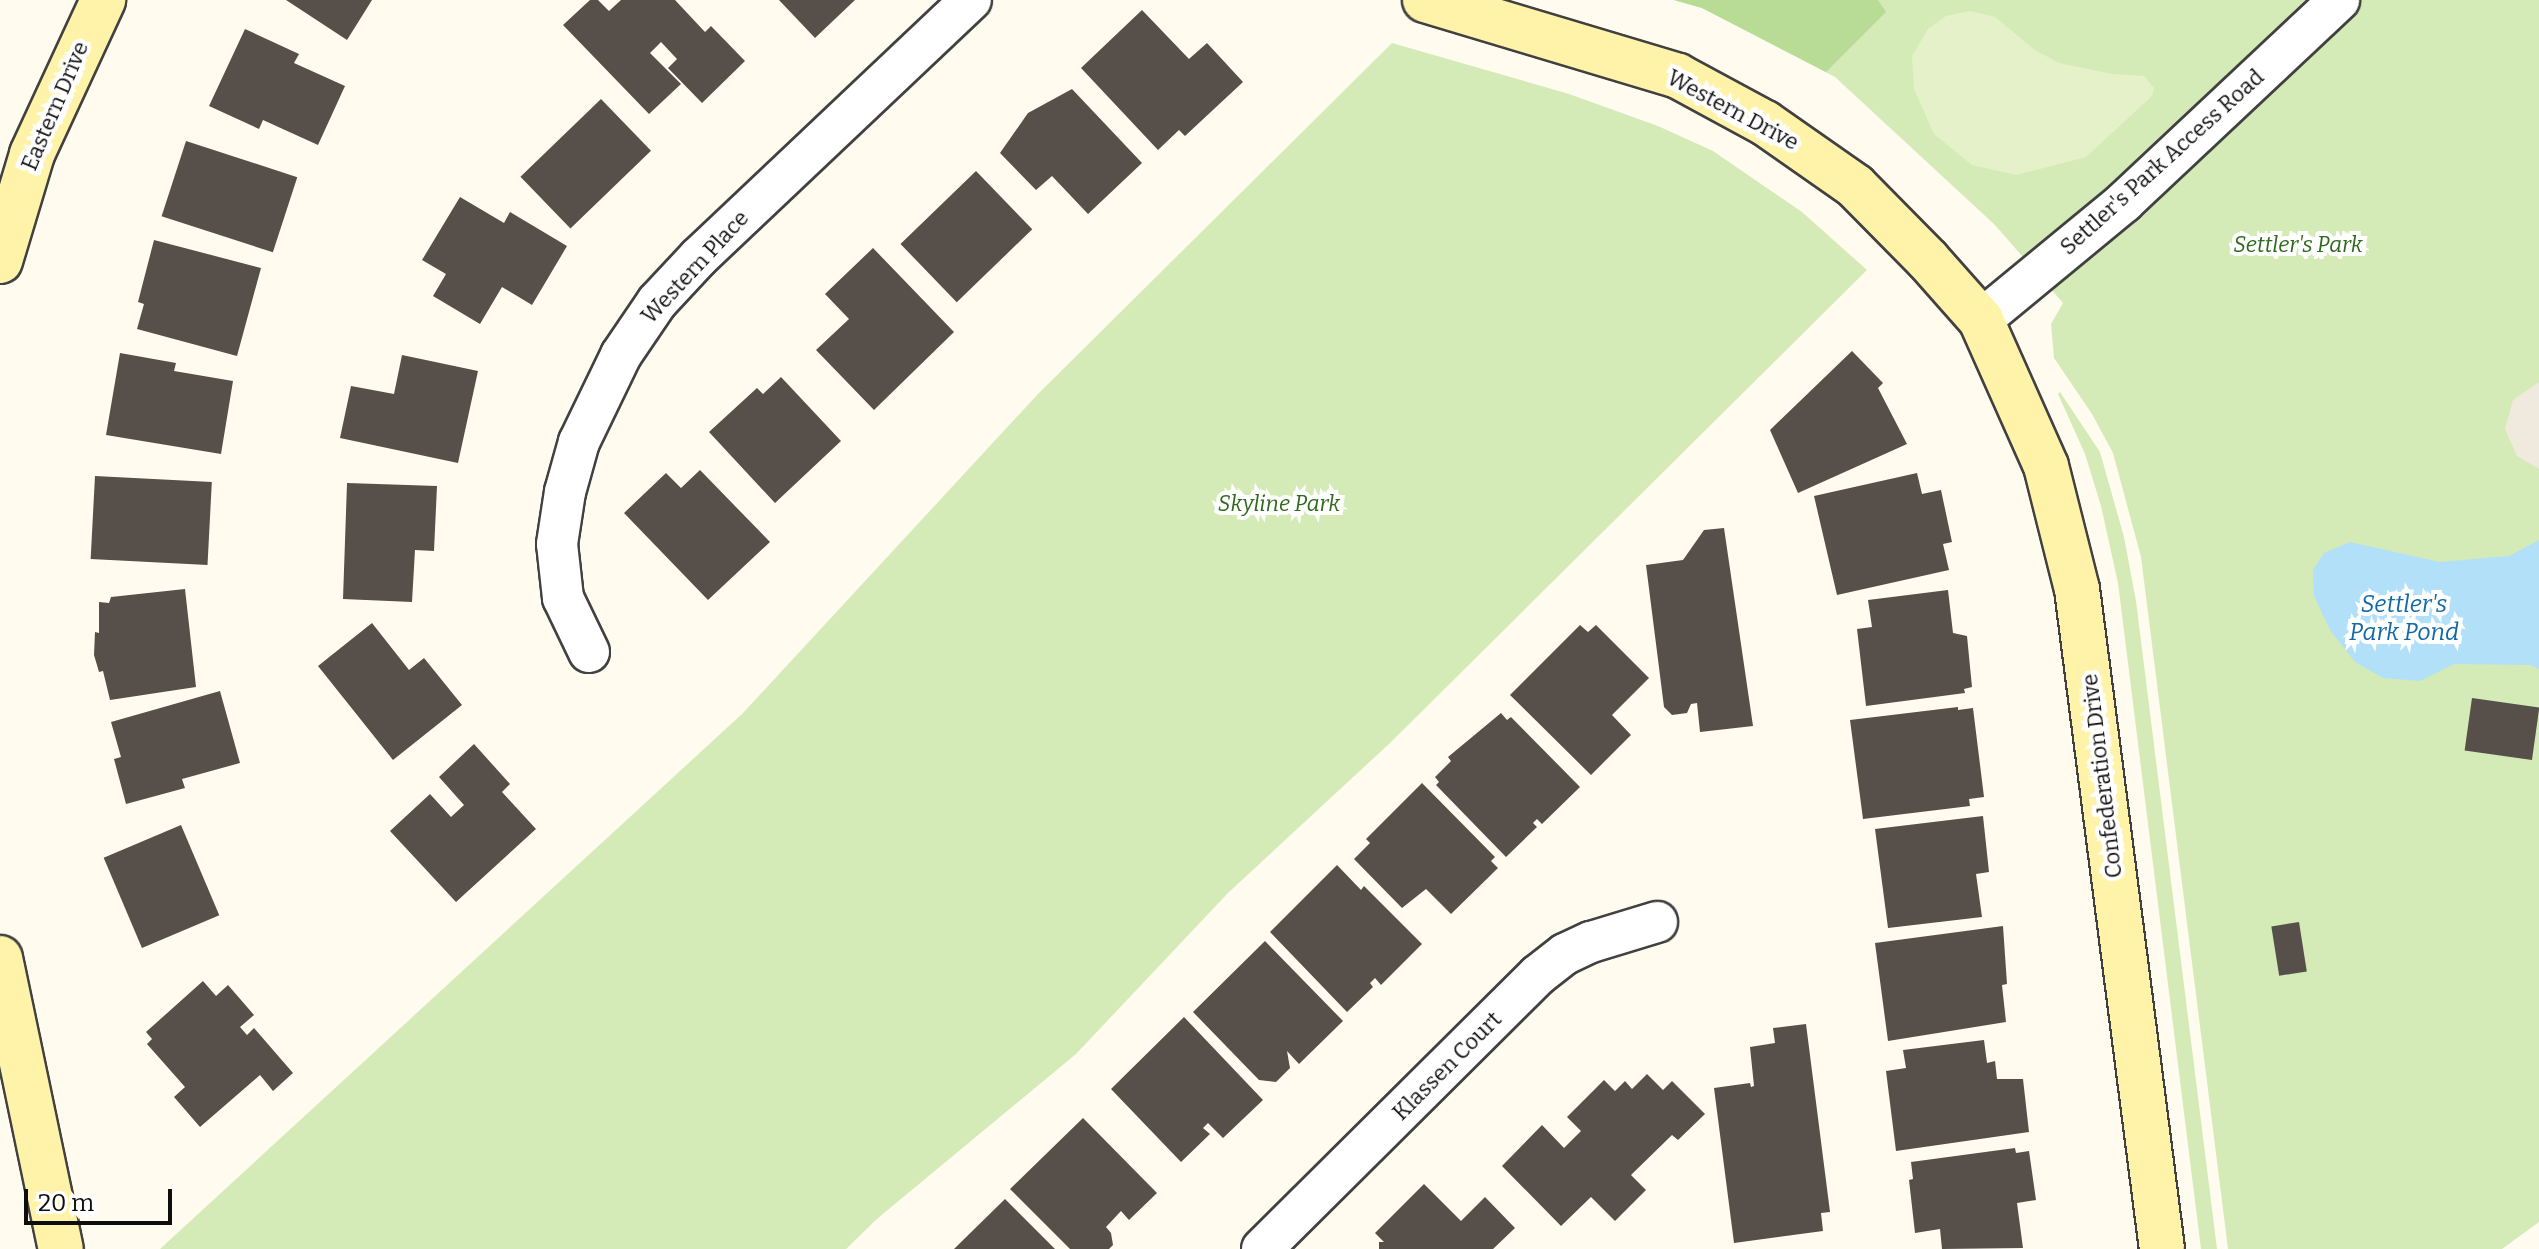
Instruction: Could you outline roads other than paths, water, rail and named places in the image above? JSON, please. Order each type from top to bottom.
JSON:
[{"type":"street","name":"Eastern Drive","points":[[0,261],[32,154],[103,0]]},
{"type":"street","name":"Western Place","points":[[589,652],[563,598],[557,544],[565,492],[579,442],[621,355],[678,278],[971,0]]},
{"type":"street","name":"Western Drive","points":[[1425,0],[1678,76],[1765,123],[1855,186],[1981,320]]},
{"type":"street","name":"Settler's Park Access Road","points":[[1981,320],[2124,202],[2339,0]]},
{"type":"street","name":"Confederation Drive","points":[[1981,320],[2046,466],[2063,523],[2077,589],[2162,1249]]},
{"type":"street","name":"Klassen Court","points":[[1262,1249],[1538,975],[1565,954],[1591,942],[1657,922]]},
{"type":"street","points":[[0,958],[7,1025],[61,1249]]},
{"type":"water","name":"Settler's Park Pond","points":[[2539,540],[2539,669],[2530,665],[2454,664],[2420,681],[2383,678],[2355,662],[2330,630],[2314,596],[2313,570],[2324,553],[2350,542],[2440,562],[2509,556]]},
{"type":"park label","name":"Settler's Park","points":[[2298,245]]},
{"type":"park label","name":"Skyline Park","points":[[1279,504]]}]
